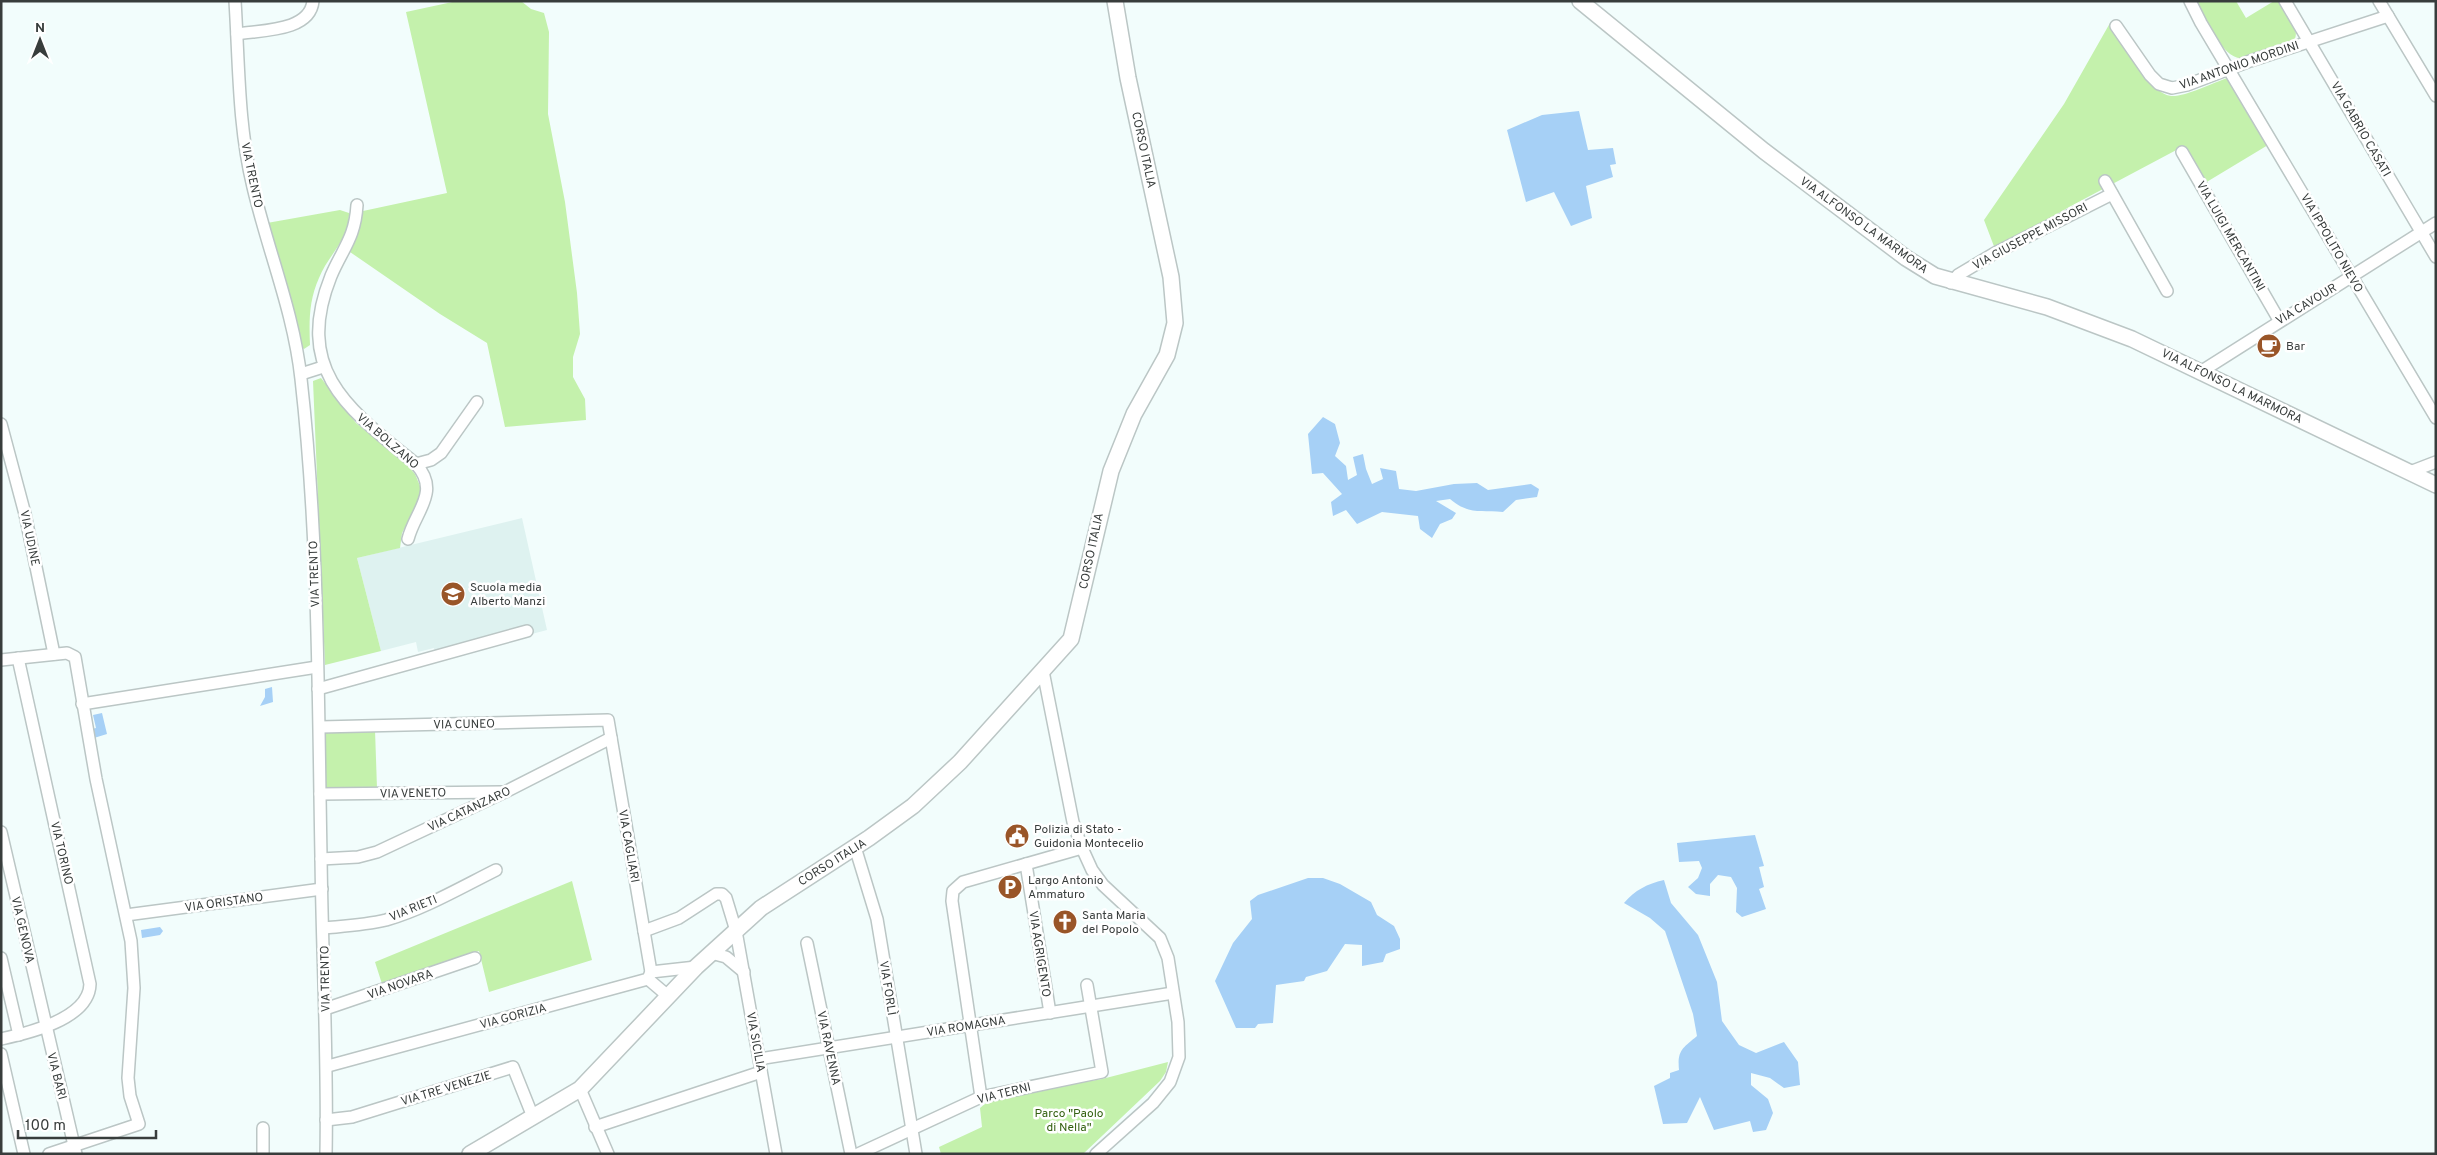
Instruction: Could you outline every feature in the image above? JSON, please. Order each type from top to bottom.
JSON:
[{"type":"street","name":"VIA TRENTO","points":[[235,1],[242,121],[249,171],[291,326],[301,374],[311,496],[320,727],[321,859],[328,1066],[326,1154]]},
{"type":"street","points":[[237,34],[300,22],[309,14],[313,1]]},
{"type":"street","name":"CORSO ITALIA","points":[[470,1154],[580,1089],[696,967],[736,930],[776,896],[899,817],[944,778],[1067,646],[1073,635],[1111,470],[1130,422],[1167,355],[1175,323],[1171,277],[1122,53],[1115,1]]},
{"type":"street","name":"VIA ALFONSO LA MARMORA","points":[[1580,1],[1795,175],[1906,258],[1934,276],[2080,318],[2202,371],[2436,485]]},
{"type":"street","name":"VIA IPPOLITO NIEVO","points":[[2190,1],[2201,23],[2230,68],[2351,277],[2436,418]]},
{"type":"street","name":"VIA GABRIO CASATI","points":[[2285,1],[2436,257]]},
{"type":"street","points":[[2379,1],[2436,96]]},
{"type":"street","name":"VIA ANTONIO MORDINI","points":[[2116,26],[2147,72],[2164,86],[2181,86],[2388,16]]},
{"type":"street","name":"VIA LUIGI MERCANTINI","points":[[2182,152],[2279,320]]},
{"type":"street","points":[[2105,181],[2167,291]]},
{"type":"street","name":"VIA GIUSEPPE MISSORI","points":[[1951,282],[1958,275],[1995,253],[2112,194]]},
{"type":"street","name":"VIA BOLZANO","points":[[357,205],[353,233],[332,276],[322,308],[319,342],[323,367],[352,410],[416,464],[426,480],[426,493],[408,539]]},
{"type":"street","name":"VIA CAVOUR","points":[[2202,371],[2279,320],[2436,223]]},
{"type":"street","points":[[301,374],[323,367]]},
{"type":"street","points":[[416,464],[431,460],[441,453],[477,402]]},
{"type":"street","name":"VIA UDINE","points":[[1,424],[25,514],[54,654]]},
{"type":"street","points":[[2410,472],[2436,462]]},
{"type":"street","points":[[318,689],[527,632]]},
{"type":"street","points":[[1,660],[66,653],[72,654],[76,659],[82,704],[103,815],[126,915],[131,948],[134,988],[128,1078],[130,1096],[139,1124],[75,1150],[49,1154]]},
{"type":"street","name":"VIA TORINO","points":[[1,1038],[45,1027],[72,1013],[83,1004],[89,993],[90,984],[18,658]]},
{"type":"street","points":[[82,704],[317,667]]},
{"type":"street","points":[[1042,671],[1073,822],[1082,848],[1092,870],[1103,884],[1160,938],[1168,958],[1173,993],[1179,1048],[1178,1061],[1172,1079],[1156,1099],[1096,1154]]},
{"type":"street","name":"VIA CUNEO","points":[[320,727],[608,720]]},
{"type":"street","name":"VIA CAGLIARI","points":[[608,720],[650,975]]},
{"type":"street","name":"VIA CATANZARO","points":[[321,859],[353,858],[369,855],[505,792],[610,738]]},
{"type":"street","name":"VIA VENETO","points":[[320,794],[505,792]]},
{"type":"street","name":"VIA GENOVA","points":[[1,832],[45,1027]]},
{"type":"street","name":"VIA FORLÌ","points":[[855,847],[877,919],[916,1154]]},
{"type":"street","points":[[981,1097],[952,891],[960,884],[1082,848]]},
{"type":"street","name":"VIA AGRIGENTO","points":[[1026,864],[1050,1013]]},
{"type":"street","name":"VIA RIETI","points":[[324,928],[361,925],[390,918],[415,909],[496,870]]},
{"type":"street","name":"VIA ORISTANO","points":[[126,915],[322,889]]},
{"type":"street","name":"VIA SICILIA","points":[[644,931],[679,918],[720,893],[726,898],[736,930],[776,1154]]},
{"type":"street","name":"VIA RAVENNA","points":[[807,943],[851,1154]]},
{"type":"street","points":[[711,954],[726,957],[744,972]]},
{"type":"street","points":[[1,958],[19,1035]]},
{"type":"street","name":"VIA NOVARA","points":[[326,1009],[475,958]]},
{"type":"street","name":"VIA GORIZIA","points":[[328,1066],[650,975],[696,967]]},
{"type":"street","points":[[650,975],[668,996]]},
{"type":"street","points":[[1087,985],[1090,1007]]},
{"type":"street","name":"VIA ROMAGNA","points":[[759,1059],[1173,993]]},
{"type":"street","name":"VIA TERNI","points":[[858,1154],[981,1097],[1102,1072],[1090,1007]]},
{"type":"street","name":"VIA BARI","points":[[45,1027],[75,1150]]},
{"type":"street","points":[[1,1054],[24,1154]]},
{"type":"street","name":"VIA TRE VENEZIE","points":[[326,1120],[352,1117],[513,1068],[533,1117]]},
{"type":"street","points":[[596,1127],[761,1072]]},
{"type":"street","points":[[580,1089],[608,1154]]},
{"type":"street","points":[[263,1128],[263,1154]]},
{"type":"shaded area","name":"Scuola media Alberto Manzi","points":[[522,518],[547,630],[437,659],[434,648],[418,652],[416,642],[381,651],[357,558]]},
{"type":"green space","points":[[457,1],[521,1],[531,9],[544,13],[549,32],[548,114],[565,202],[577,293],[580,334],[573,357],[573,377],[585,399],[586,420],[505,427],[487,343],[440,314],[350,252],[363,211],[447,193],[406,12]]},
{"type":"green space","points":[[2196,1],[2236,1],[2246,18],[2274,1],[2278,1],[2295,27],[2295,38],[2292,43],[2261,53],[2243,58],[2236,57],[2228,53],[2215,37]]},
{"type":"green space","points":[[2110,23],[2136,65],[2153,86],[2162,93],[2177,96],[2227,78],[2268,145],[2205,183],[2182,147],[1995,249],[1984,220],[2064,104]]},
{"type":"green space","points":[[340,210],[349,213],[346,231],[323,270],[313,294],[310,311],[310,345],[304,349],[301,346],[267,223]]},
{"type":"green space","points":[[321,378],[356,423],[406,464],[415,474],[420,486],[420,498],[402,533],[400,548],[357,558],[381,651],[325,665],[313,381]]},
{"type":"green space","points":[[375,730],[377,788],[326,789],[324,731]]},
{"type":"green space","points":[[572,881],[592,960],[489,992],[479,951],[382,984],[375,962]]},
{"type":"green space","name":"Parco \"Paolo di Nella\"","points":[[1168,1062],[1166,1072],[1160,1081],[1083,1154],[941,1154],[939,1147],[982,1127],[980,1108],[992,1098],[1102,1079]]},
{"type":"water","points":[[1579,111],[1588,150],[1613,148],[1616,164],[1610,165],[1613,177],[1586,186],[1592,218],[1571,226],[1554,192],[1526,202],[1507,130],[1542,115]]},
{"type":"water","points":[[1323,417],[1335,424],[1340,443],[1335,456],[1346,466],[1348,480],[1357,475],[1353,457],[1363,454],[1372,484],[1383,479],[1380,468],[1396,471],[1399,489],[1416,491],[1454,484],[1477,483],[1488,490],[1531,484],[1539,489],[1537,497],[1516,500],[1503,512],[1469,510],[1450,499],[1436,501],[1456,513],[1452,519],[1440,524],[1432,538],[1420,529],[1418,516],[1382,512],[1357,524],[1346,510],[1333,516],[1331,502],[1342,494],[1323,473],[1312,474],[1308,434]]},
{"type":"water","points":[[272,687],[273,702],[260,706],[265,697],[265,689]]},
{"type":"water","points":[[102,713],[107,734],[94,738],[92,729],[96,728],[93,715]]},
{"type":"water","points":[[1755,835],[1764,866],[1759,867],[1764,887],[1759,889],[1766,909],[1742,917],[1736,912],[1737,888],[1731,877],[1718,875],[1710,884],[1710,896],[1696,894],[1688,887],[1698,878],[1702,868],[1699,861],[1679,862],[1677,843]]},
{"type":"water","points":[[1308,878],[1323,878],[1340,884],[1371,902],[1377,915],[1394,926],[1400,939],[1400,949],[1386,954],[1383,962],[1362,966],[1362,945],[1345,944],[1327,971],[1306,977],[1304,981],[1276,985],[1273,1023],[1258,1024],[1255,1028],[1236,1028],[1215,981],[1233,943],[1252,919],[1250,901],[1258,895]]},
{"type":"water","points":[[1664,880],[1671,903],[1698,935],[1717,982],[1722,1021],[1739,1045],[1756,1053],[1784,1042],[1798,1062],[1800,1085],[1784,1088],[1770,1078],[1751,1073],[1751,1085],[1768,1099],[1773,1113],[1766,1130],[1753,1132],[1750,1121],[1714,1130],[1700,1097],[1687,1123],[1663,1124],[1654,1086],[1670,1078],[1670,1073],[1679,1070],[1679,1058],[1682,1050],[1697,1036],[1693,1014],[1665,931],[1650,918],[1624,903],[1632,894],[1642,888]]},
{"type":"water","points":[[160,927],[163,931],[160,935],[142,938],[141,930]]},
{"type":"place","name":"Bar","points":[[2269,346]]},
{"type":"place","name":"Scuola media Alberto Manzi","points":[[453,594]]},
{"type":"place","name":"Polizia di Stato - Guidonia Montecelio","points":[[1017,836]]},
{"type":"place","name":"Largo Antonio Ammaturo","points":[[1010,887]]},
{"type":"place","name":"Santa Maria del Popolo","points":[[1065,922]]}]
